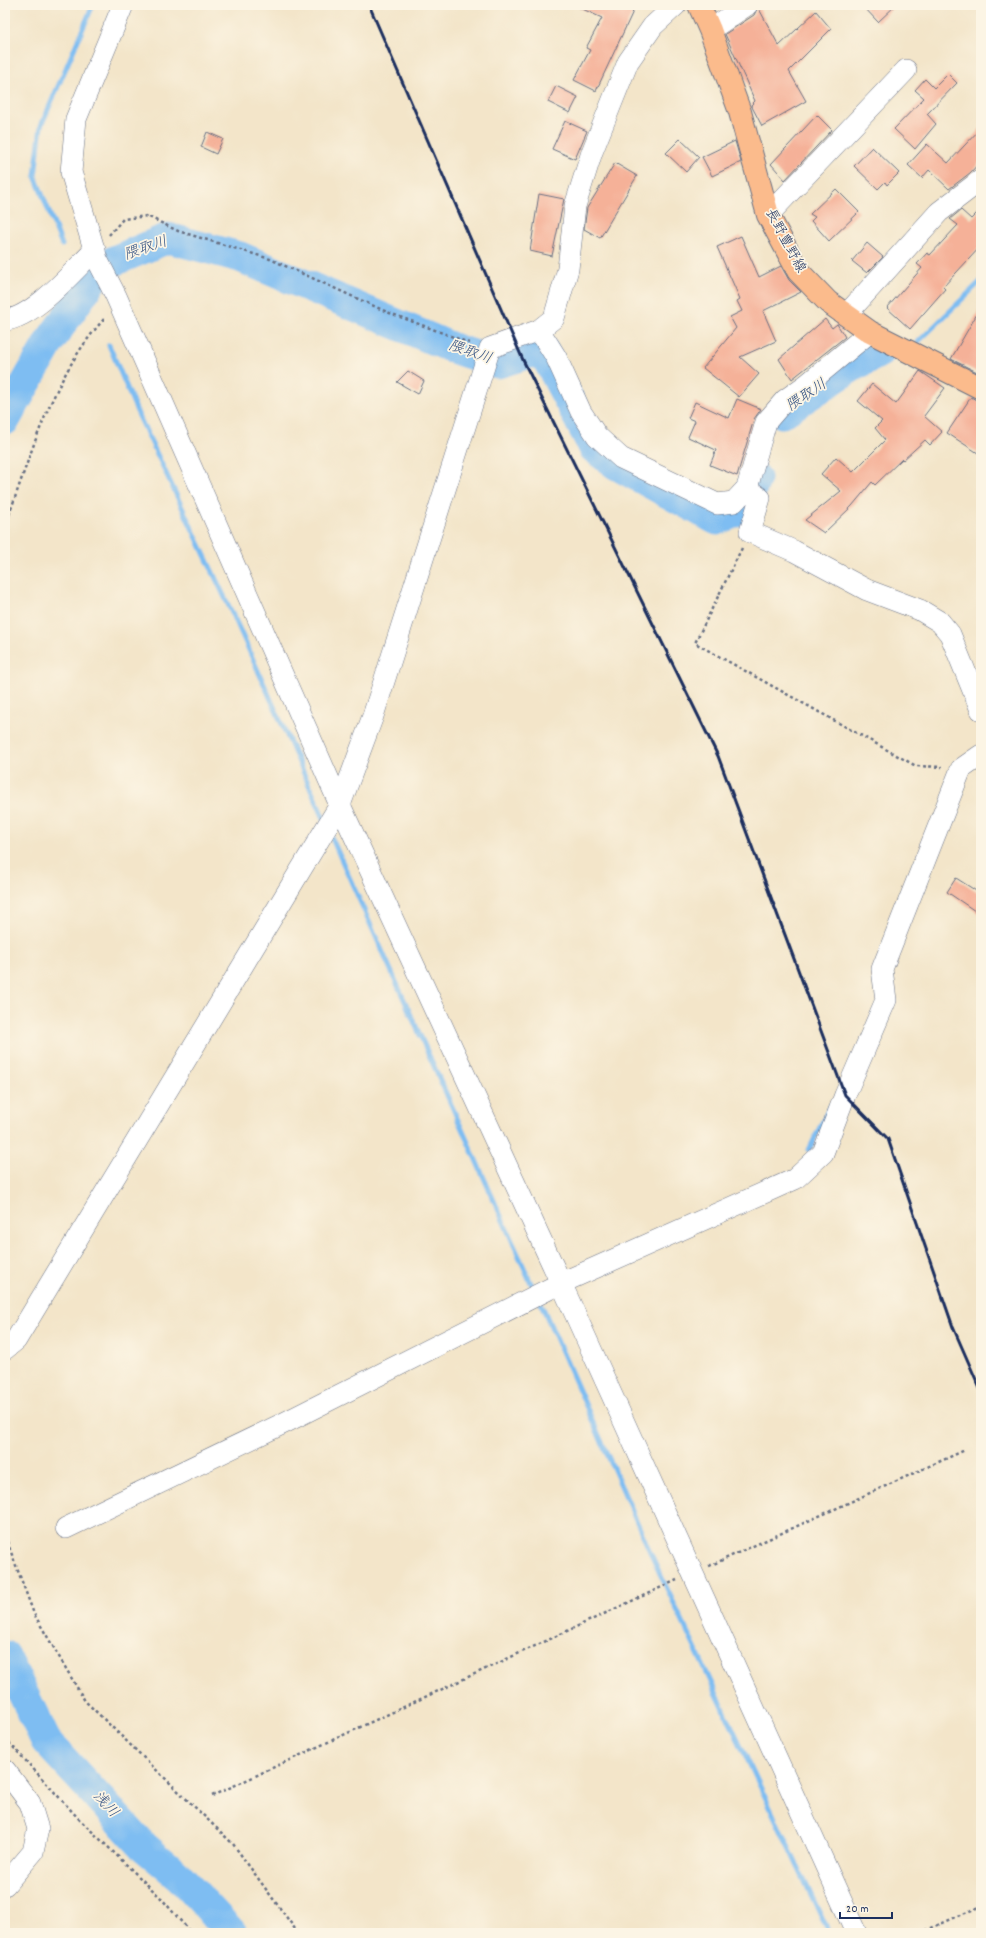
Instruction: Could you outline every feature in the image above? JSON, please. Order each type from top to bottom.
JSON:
[{"type":"main road","name":"長野豊野線","points":[[699,5],[710,30],[740,112],[768,215],[798,272],[828,302],[870,332],[981,388]]},
{"type":"street","points":[[123,5],[76,119],[72,172],[96,255],[118,299],[340,805],[561,1283],[856,1933]]},
{"type":"street","points":[[5,1349],[16,1340],[340,805],[373,716],[488,355],[539,330],[554,318],[568,268],[575,206],[592,152],[628,62],[653,26],[676,5]]},
{"type":"street","points":[[710,30],[747,5]]},
{"type":"street","points":[[768,215],[906,70]]},
{"type":"street","points":[[846,315],[939,212],[981,180]]},
{"type":"street","points":[[5,320],[15,319],[36,306],[96,255]]},
{"type":"street","points":[[539,330],[556,357],[581,412],[597,436],[621,458],[717,504],[734,502],[751,490],[766,422],[785,400],[806,386],[870,332]]},
{"type":"street","points":[[751,490],[760,498],[750,532],[794,551],[867,590],[920,610],[940,622],[950,634],[981,710]]},
{"type":"street","points":[[66,1528],[284,1424],[561,1283],[795,1179],[823,1153],[845,1095],[886,1000],[882,969],[961,769],[981,755]]},
{"type":"street","points":[[5,1770],[30,1803],[38,1829],[33,1852],[5,1885]]},
{"type":"path","points":[[96,255],[123,219],[147,216],[178,231],[270,259],[386,312],[466,343],[488,355]]},
{"type":"path","points":[[5,526],[47,410],[73,359],[118,299]]},
{"type":"path","points":[[750,532],[695,643],[916,766],[961,769]]},
{"type":"path","points":[[212,1796],[692,1573],[965,1450]]},
{"type":"path","points":[[5,1536],[34,1614],[85,1701],[234,1844],[298,1933]]},
{"type":"path","points":[[5,1738],[79,1819],[161,1898],[191,1933]]},
{"type":"path","points":[[920,1933],[981,1906]]},
{"type":"building","points":[[574,5],[636,5],[596,91],[574,80],[590,50],[586,48],[602,18]]},
{"type":"building","points":[[862,5],[896,5],[878,22]]},
{"type":"building","points":[[758,7],[779,46],[816,11],[831,29],[789,71],[806,101],[762,126],[751,105],[755,101],[725,34],[754,15]]},
{"type":"building","points":[[948,74],[957,83],[927,114],[936,124],[915,149],[894,129],[924,98],[915,90],[925,79],[934,88]]},
{"type":"building","points":[[556,86],[578,97],[570,113],[548,102]]},
{"type":"building","points":[[817,115],[832,130],[785,180],[771,164]]},
{"type":"building","points":[[565,121],[587,131],[575,159],[552,149]]},
{"type":"building","points":[[981,128],[981,161],[970,173],[949,189],[929,170],[922,178],[908,165],[927,144],[948,163]]},
{"type":"building","points":[[207,132],[223,139],[216,154],[201,147]]},
{"type":"building","points":[[680,139],[699,157],[686,172],[666,153]]},
{"type":"building","points":[[735,141],[741,162],[712,176],[702,157]]},
{"type":"building","points":[[872,147],[899,173],[887,185],[885,182],[878,189],[854,166]]},
{"type":"building","points":[[615,163],[637,176],[600,238],[584,229],[587,208]]},
{"type":"building","points":[[836,189],[859,212],[829,241],[811,221],[815,217],[810,214]]},
{"type":"building","points":[[539,194],[564,199],[552,256],[530,251]]},
{"type":"building","points":[[981,209],[981,246],[943,287],[945,289],[910,329],[887,308],[922,268],[917,264],[927,253],[930,255],[958,225],[950,219],[961,210],[971,219]]},
{"type":"building","points":[[741,236],[759,277],[781,266],[789,280],[801,292],[763,311],[776,341],[740,357],[759,374],[739,397],[703,368],[736,328],[730,317],[742,311],[737,301],[740,299],[717,247]]},
{"type":"building","points":[[867,243],[883,257],[867,273],[852,261]]},
{"type":"building","points":[[981,307],[981,374],[951,359]]},
{"type":"building","points":[[825,319],[832,328],[837,324],[845,337],[792,379],[779,359]]},
{"type":"building","points":[[408,371],[424,381],[418,394],[397,382]]},
{"type":"building","points":[[920,371],[945,388],[924,416],[942,432],[930,445],[925,440],[903,460],[902,459],[875,485],[872,482],[852,506],[824,533],[805,520],[841,491],[821,474],[836,457],[853,472],[885,440],[875,428],[882,421],[858,401],[872,384],[896,404]]},
{"type":"building","points":[[971,397],[981,403],[981,455],[947,433]]},
{"type":"building","points":[[737,399],[761,409],[754,419],[737,476],[710,465],[716,450],[688,437],[695,421],[688,418],[695,402],[729,418]]},
{"type":"building","points":[[956,878],[981,894],[981,915],[947,892]]},
{"type":"waterway","points":[[62,245],[35,176],[41,126],[93,5]]},
{"type":"waterway","name":"隈取川","points":[[5,420],[50,341],[93,279],[107,264],[168,238],[240,257],[455,349],[498,363],[542,349],[594,448],[617,465],[717,520],[739,509],[743,505],[756,478]]},
{"type":"waterway","name":"隈取川","points":[[918,342],[981,281]]},
{"type":"waterway","points":[[109,345],[138,414],[235,619],[325,821]]},
{"type":"waterway","name":"隈取川","points":[[782,413],[850,368],[880,352]]},
{"type":"waterway","points":[[329,832],[535,1292]]},
{"type":"waterway","points":[[809,1150],[830,1106]]},
{"type":"waterway","points":[[539,1299],[655,1563],[829,1933]]},
{"type":"waterway","name":"浅川","points":[[5,1656],[46,1741],[142,1845],[179,1876],[232,1933]]},
{"type":"railway","points":[[369,5],[523,360],[718,756],[845,1095],[888,1139],[953,1327],[981,1391]]}]
